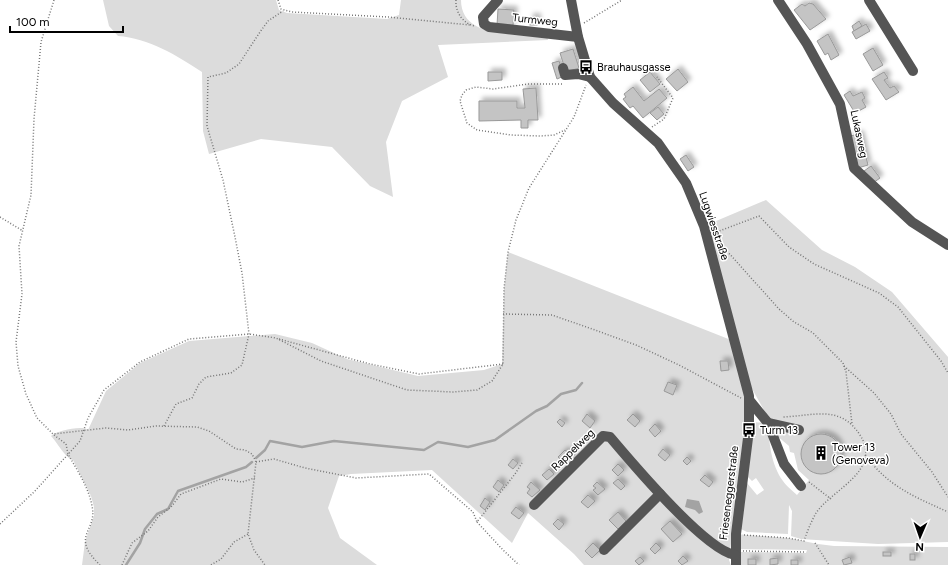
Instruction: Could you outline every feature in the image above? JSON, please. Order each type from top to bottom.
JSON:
[{"type":"street","points":[[489,27],[483,22],[483,17],[498,0]]},
{"type":"street","name":"Lugwiesstraße","points":[[571,0],[586,80],[647,131],[658,143],[678,171],[700,214],[736,342],[750,401]]},
{"type":"street","name":"Lukasweg","points":[[778,0],[807,44],[840,104],[854,168],[912,222],[948,245]]},
{"type":"street","points":[[869,0],[913,71]]},
{"type":"street","name":"Turmweg","points":[[489,27],[577,32]]},
{"type":"street","points":[[563,68],[565,74],[578,74],[586,80]]},
{"type":"street","points":[[750,401],[768,423],[784,464],[801,486]]},
{"type":"street","name":"Frieseneggerstraße","points":[[735,557],[736,534],[749,430],[750,401]]},
{"type":"street","points":[[768,423],[798,430]]},
{"type":"street","name":"Rappelweg","points":[[534,505],[603,436],[610,437],[660,494],[719,548],[735,557]]},
{"type":"street","points":[[604,550],[660,494]]},
{"type":"path","points":[[54,0],[43,31],[34,119],[31,195],[19,246],[22,294],[16,342],[18,366],[30,405],[42,424],[66,444],[68,454],[92,505],[92,519],[84,539],[90,556],[100,565]]},
{"type":"path","points":[[278,0],[283,10]]},
{"type":"path","points":[[456,0],[457,10],[461,19],[470,25]]},
{"type":"path","points":[[577,32],[622,0]]},
{"type":"path","points":[[164,426],[176,404],[192,398],[199,384],[206,377],[231,373],[242,365],[248,334],[243,280],[235,237],[223,180],[207,126],[208,77],[226,73],[239,64],[264,26],[283,10],[388,17],[489,27]]},
{"type":"path","points":[[647,131],[664,119],[673,98],[657,77]]},
{"type":"path","points":[[276,338],[321,361],[407,390],[453,392],[477,390],[492,381],[502,364],[506,272],[516,220],[530,188],[576,112],[587,82],[586,80]]},
{"type":"path","points":[[566,84],[528,84],[493,89],[476,87],[466,90],[460,101],[467,123],[473,129],[480,131],[511,135],[547,136],[559,134],[566,129]]},
{"type":"path","points":[[948,373],[937,354],[898,307],[879,294],[814,264],[789,247],[759,216],[713,233],[719,243],[779,309],[794,322],[812,333],[844,366],[874,392],[891,414],[901,434],[932,472],[948,497]]},
{"type":"path","points":[[0,217],[22,231]]},
{"type":"path","points":[[503,314],[552,315],[622,339],[679,365],[737,396],[750,401]]},
{"type":"path","points":[[0,524],[35,491],[81,439],[88,418],[104,390],[140,362],[189,339],[248,334],[276,338],[370,364],[419,374],[502,364]]},
{"type":"path","points":[[844,366],[852,424]]},
{"type":"path","points":[[736,534],[788,538],[804,541],[816,513],[856,476],[865,455],[864,442],[852,424],[841,416],[829,414],[778,417]]},
{"type":"path","points":[[53,434],[164,426],[197,427],[209,431],[229,445],[252,454],[256,462],[248,534],[254,550],[265,565]]},
{"type":"path","points":[[865,455],[878,471],[895,486],[920,501],[948,512]]},
{"type":"path","points":[[256,462],[274,459],[304,468],[356,478],[429,474],[473,512],[477,522],[519,565]]},
{"type":"path","points":[[477,522],[522,463]]},
{"type":"path","points":[[122,565],[132,543],[148,530],[158,517],[171,507],[181,494],[221,479],[242,482],[255,478]]},
{"type":"path","points":[[801,486],[808,481],[831,498]]},
{"type":"path","points":[[211,565],[221,559],[234,542],[248,534]]},
{"type":"path","points":[[815,543],[829,565]]},
{"type":"path","points":[[735,557],[806,552]]},
{"type":"shaded area","points":[[103,0],[276,0],[279,10],[287,13],[387,19],[399,15],[401,0],[461,0],[464,13],[470,22],[481,28],[507,34],[547,35],[548,40],[438,45],[448,77],[402,101],[386,142],[393,197],[370,186],[332,147],[261,139],[209,154],[203,131],[202,72],[173,54],[151,44],[129,37],[118,36],[109,26]]},
{"type":"shaded area","points":[[766,200],[822,250],[855,267],[892,292],[948,357],[948,542],[878,544],[801,539],[791,536],[792,511],[789,505],[788,534],[747,532],[741,529],[747,483],[757,495],[764,490],[756,478],[752,481],[747,476],[752,422],[767,423],[770,421],[750,385],[708,232],[712,231],[709,224]],"holes":[[[768,423],[778,426],[776,435],[789,446],[790,452],[794,453],[798,470],[809,480],[797,495],[784,483],[773,461]]]},
{"type":"shaded area","points":[[508,252],[731,340],[745,392],[747,413],[729,560],[731,565],[584,565],[574,554],[528,513],[512,543],[432,470],[351,474],[339,476],[328,508],[340,538],[377,565],[82,565],[85,542],[94,516],[94,507],[91,496],[73,460],[64,453],[51,436],[58,432],[70,429],[81,428],[88,430],[106,391],[140,363],[189,341],[275,334],[312,343],[347,359],[418,376],[484,370],[502,364],[504,289]]},
{"type":"shaded area","points":[[687,499],[699,501],[703,512],[699,514],[695,510],[685,507]]},
{"type":"shaded area","points":[[736,534],[788,538],[834,546],[948,547],[948,565],[738,565],[739,552],[806,553],[807,550],[737,549]]},
{"type":"building","points":[[809,3],[813,4],[826,19],[810,30],[794,10],[802,4],[805,6]]},
{"type":"building","points":[[498,9],[514,10],[513,26],[497,25]]},
{"type":"building","points":[[530,17],[537,17],[537,25],[530,25]]},
{"type":"building","points":[[859,21],[862,26],[854,31],[852,26]]},
{"type":"building","points":[[866,24],[870,31],[856,39],[852,32]]},
{"type":"building","points":[[828,34],[839,55],[831,60],[828,53],[825,55],[817,41]]},
{"type":"building","points":[[873,48],[883,65],[873,71],[863,54]]},
{"type":"building","points":[[573,49],[579,68],[566,72],[560,53]]},
{"type":"building","points":[[559,61],[564,76],[557,79],[552,63]]},
{"type":"building","points":[[678,69],[688,82],[677,91],[666,79]]},
{"type":"building","points":[[488,72],[502,72],[502,80],[488,81]]},
{"type":"building","points":[[650,72],[660,84],[650,92],[640,80]]},
{"type":"building","points":[[884,72],[888,78],[884,80],[890,88],[894,86],[899,92],[886,100],[872,79]]},
{"type":"building","points":[[633,87],[644,101],[659,89],[667,98],[643,118],[633,106],[630,108],[623,99],[626,97],[624,94]]},
{"type":"building","points":[[536,88],[538,120],[528,120],[528,128],[521,128],[521,120],[479,121],[479,101],[517,101],[517,108],[525,108],[523,89]]},
{"type":"building","points":[[850,91],[853,96],[862,92],[865,98],[862,100],[866,107],[855,113],[844,95]]},
{"type":"building","points":[[658,107],[664,114],[657,120],[650,113]]},
{"type":"building","points":[[860,134],[868,165],[858,168],[850,136]]},
{"type":"building","points":[[686,155],[694,167],[688,171],[680,159]]},
{"type":"building","points":[[871,166],[880,178],[873,183],[864,171]]},
{"type":"building","points":[[720,361],[728,361],[729,370],[721,371]]},
{"type":"building","points":[[668,382],[677,385],[673,395],[664,391]]},
{"type":"building","points":[[587,414],[595,421],[590,428],[582,421]]},
{"type":"building","points":[[633,414],[640,421],[635,427],[627,420]]},
{"type":"building","points":[[560,419],[565,423],[562,427],[557,422]]},
{"type":"building","points":[[655,424],[661,431],[655,437],[649,430]]},
{"type":"building","name":"Tower 13 (Genoveva)","points":[[821,434],[829,436],[835,440],[839,446],[841,454],[839,462],[835,468],[829,472],[821,474],[813,472],[807,468],[803,462],[801,454],[803,446],[807,440],[813,436]]},
{"type":"building","points":[[663,449],[670,455],[665,461],[658,455]]},
{"type":"building","points":[[565,450],[572,457],[565,464],[558,457]]},
{"type":"building","points":[[687,457],[691,461],[687,465],[683,461]]},
{"type":"building","points":[[513,459],[518,463],[513,469],[508,465]]},
{"type":"building","points":[[618,464],[624,470],[618,476],[612,470]]},
{"type":"building","points":[[549,469],[554,474],[547,480],[542,475]]},
{"type":"building","points":[[705,475],[713,482],[709,487],[700,480]]},
{"type":"building","points":[[618,479],[625,486],[621,490],[613,483]]},
{"type":"building","points":[[498,480],[504,485],[499,492],[493,487]]},
{"type":"building","points":[[531,482],[540,490],[532,497],[527,493],[530,489],[527,487]]},
{"type":"building","points":[[597,482],[605,489],[598,495],[593,490],[596,488],[593,486]]},
{"type":"building","points":[[588,495],[595,501],[588,508],[581,502]]},
{"type":"building","points":[[485,498],[490,502],[485,510],[480,506]]},
{"type":"building","points":[[516,507],[524,513],[519,519],[511,513]]},
{"type":"building","points":[[618,512],[626,521],[618,529],[609,520]]},
{"type":"building","points":[[558,519],[564,524],[559,530],[553,524]]},
{"type":"building","points":[[670,521],[682,534],[673,542],[661,529]]},
{"type":"building","points":[[593,543],[600,550],[592,558],[585,551]]},
{"type":"building","points":[[656,543],[661,548],[655,554],[650,549]]},
{"type":"building","points":[[883,552],[891,552],[891,556],[883,556]]},
{"type":"building","points":[[910,554],[915,554],[915,560],[910,560]]},
{"type":"building","points":[[683,556],[688,561],[682,565],[678,561]]},
{"type":"building","points":[[640,557],[644,561],[639,565],[635,561]]},
{"type":"building","points":[[850,557],[852,563],[844,565],[842,560]]},
{"type":"building","points":[[778,558],[778,564],[770,565],[770,559]]},
{"type":"building","points":[[748,559],[756,559],[756,565],[748,565]]},
{"type":"building","points":[[791,560],[798,560],[798,565],[791,565]]},
{"type":"waterway","points":[[256,458],[265,450],[270,441],[302,447],[334,441],[424,450],[438,442],[468,447],[495,440],[536,411],[547,406],[561,394],[576,390],[582,383]]},
{"type":"waterway","points":[[126,565],[140,543],[145,529],[157,514],[168,509],[178,491],[246,467],[252,462]]},
{"type":"place","name":"Brauhausgasse","points":[[586,67]]},
{"type":"place","name":"Turm 13","points":[[749,430]]},
{"type":"place","name":"Tower 13 (Genoveva)","points":[[821,453]]}]
